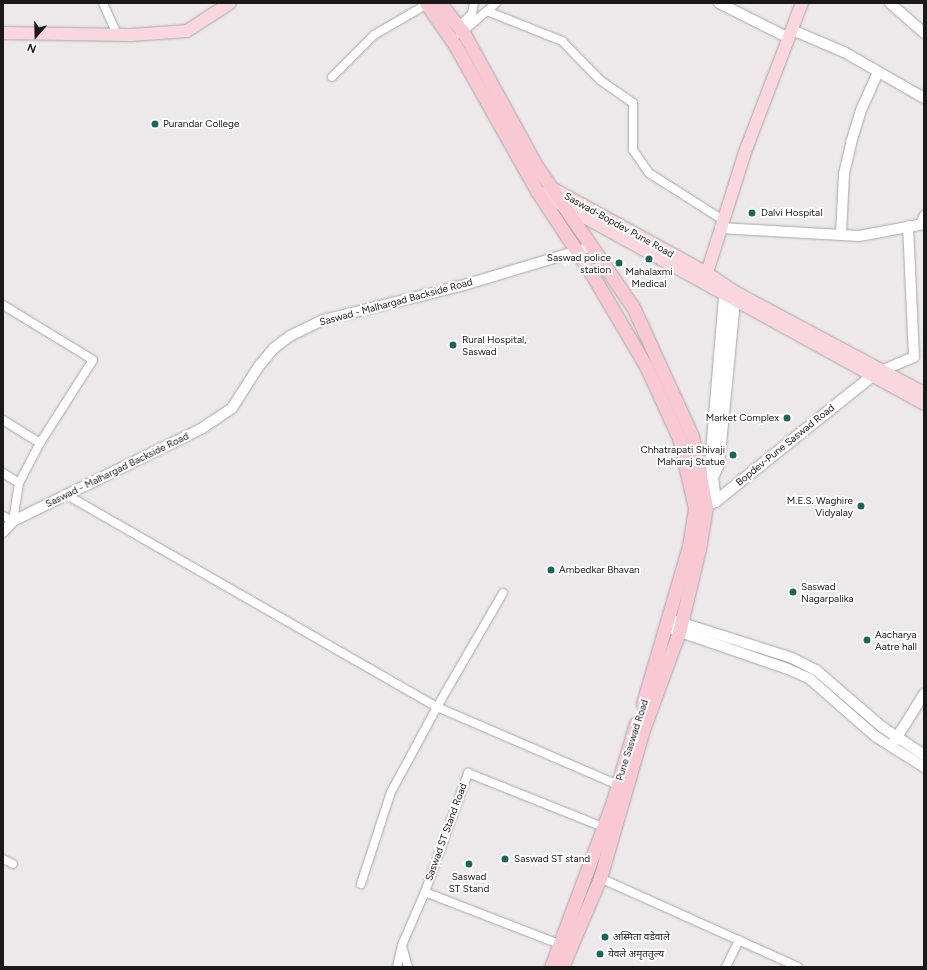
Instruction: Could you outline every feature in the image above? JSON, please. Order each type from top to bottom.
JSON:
[{"type":"highway","points":[[427,3],[452,39],[536,191],[577,251],[646,366],[679,438],[705,506]]},
{"type":"highway","points":[[440,3],[461,29],[550,187],[566,207],[633,307],[692,436],[705,506],[699,549],[680,628],[622,786],[600,878],[556,966]]},
{"type":"highway","name":"Pune Saswad Road","points":[[556,966],[559,944],[603,827],[622,786],[689,546],[705,506]]},
{"type":"main road","points":[[3,33],[117,35],[186,31],[230,3]]},
{"type":"main road","points":[[802,3],[745,152],[706,277],[730,293],[877,372],[924,393]]},
{"type":"main road","name":"Saswad-Bopdev Pune Road","points":[[530,179],[550,187],[706,277]]},
{"type":"main road","name":"Saswad-Bopdev Pune Road","points":[[536,191],[706,277]]},
{"type":"main road","points":[[705,506],[713,475],[710,464],[717,432],[730,293]]},
{"type":"main road","points":[[877,372],[924,404]]},
{"type":"main road","name":"Bopdev-Pune Saswad Road","points":[[705,506],[877,372]]},
{"type":"street","points":[[104,3],[117,35]]},
{"type":"street","points":[[332,77],[374,35],[427,3]]},
{"type":"street","points":[[452,39],[472,14],[474,3]]},
{"type":"street","points":[[461,29],[496,3]]},
{"type":"street","points":[[719,3],[791,34],[844,52],[924,98]]},
{"type":"street","points":[[890,3],[924,33]]},
{"type":"street","points":[[487,11],[562,41],[600,80],[633,103],[633,150],[649,173],[722,224],[859,236],[893,231],[908,226],[922,224],[924,214]]},
{"type":"street","points":[[840,235],[844,174],[851,143],[862,108],[878,72]]},
{"type":"street","points":[[877,372],[919,357],[908,226]]},
{"type":"street","name":"Saswad - Malhargad Backside Road","points":[[3,532],[13,521],[65,494],[201,429],[232,408],[274,348],[290,336],[323,320],[464,285],[592,247]]},
{"type":"street","points":[[3,305],[93,360],[40,443],[19,483],[13,521],[3,516]]},
{"type":"street","points":[[3,420],[40,443]]},
{"type":"street","points":[[3,473],[19,483]]},
{"type":"street","points":[[65,494],[437,707],[622,786]]},
{"type":"street","points":[[361,884],[391,792],[437,707],[503,593]]},
{"type":"street","points":[[667,623],[788,668],[808,678],[891,747],[924,767]]},
{"type":"street","points":[[680,628],[792,658],[813,668],[897,737],[924,755]]},
{"type":"street","points":[[808,678],[813,668]]},
{"type":"street","points":[[891,747],[924,694]]},
{"type":"street","name":"Saswad ST Stand Road","points":[[559,944],[425,892],[468,773],[603,827]]},
{"type":"street","points":[[3,859],[13,864]]},
{"type":"street","points":[[600,878],[798,967]]},
{"type":"street","points":[[396,967],[402,945],[425,892]]},
{"type":"street","points":[[726,967],[739,940]]},
{"type":"street","points":[[402,945],[408,967]]},
{"type":"place","name":"Purandar College","points":[[155,124]]},
{"type":"place","name":"Dalvi Hospital","points":[[752,213]]},
{"type":"place","name":"Mahalaxmi Medical","points":[[649,259]]},
{"type":"place","name":"Saswad police station","points":[[619,263]]},
{"type":"place","name":"Rural Hospital, Saswad","points":[[453,345]]},
{"type":"place","name":"Market Complex","points":[[787,418]]},
{"type":"place","name":"Chhatrapati Shivaji Maharaj Statue","points":[[733,455]]},
{"type":"place","name":"M.E.S. Waghire Vidyalay","points":[[861,506]]},
{"type":"place","name":"Ambedkar Bhavan","points":[[551,570]]},
{"type":"place","name":"Saswad Nagarpalika","points":[[793,592]]},
{"type":"place","name":"Aacharya Aatre hall","points":[[867,640]]},
{"type":"place","name":"Saswad ST stand","points":[[505,859]]},
{"type":"place","name":"Saswad ST Stand","points":[[469,864]]},
{"type":"place","name":"अस्मिता वडेवाले","points":[[605,937]]},
{"type":"place","name":"येवले अमृततुल्य","points":[[600,954]]}]
